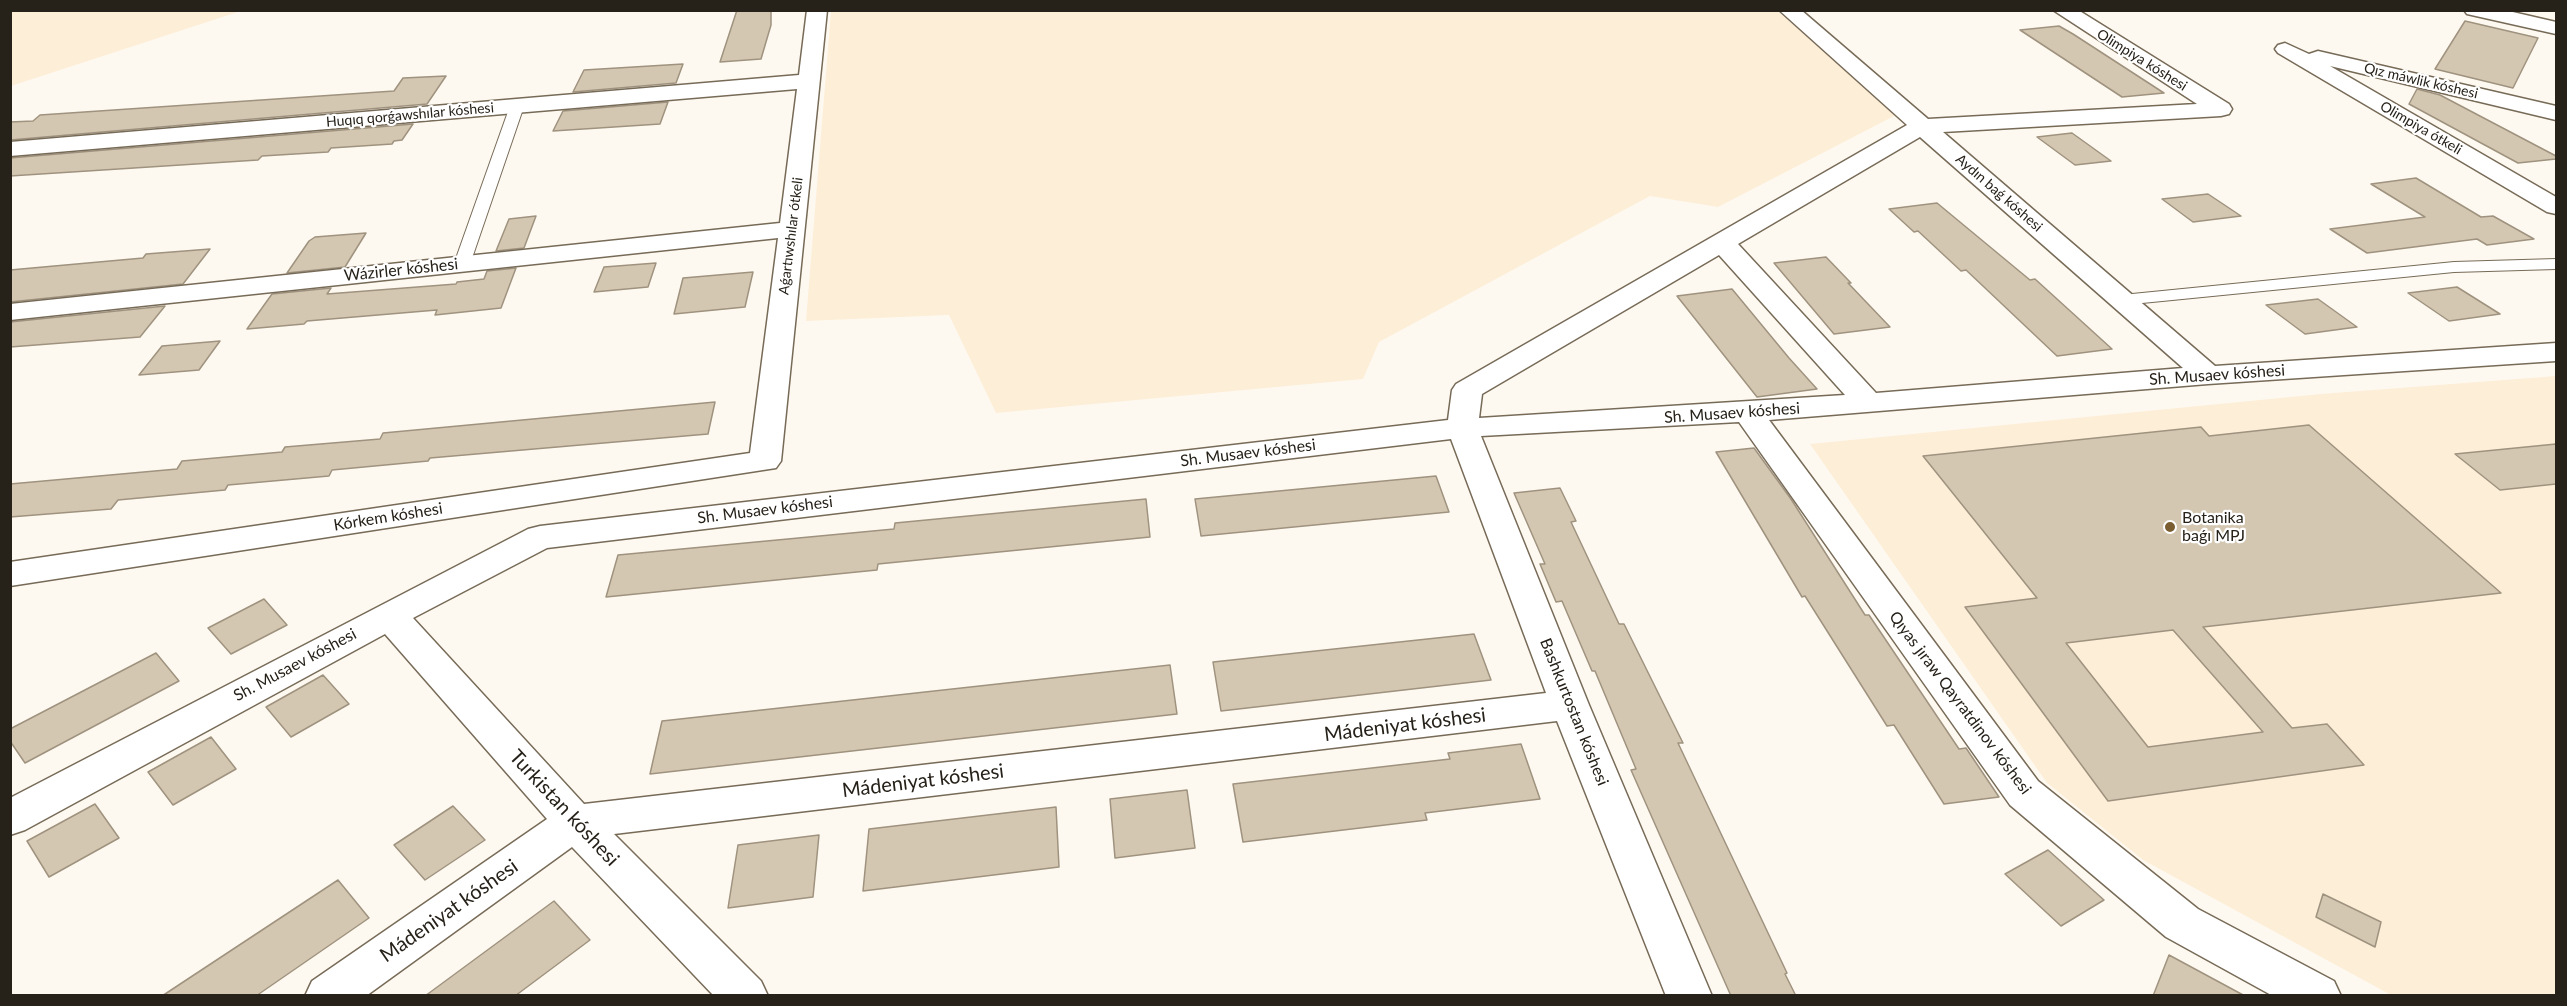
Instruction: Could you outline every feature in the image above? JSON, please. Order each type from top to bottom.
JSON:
[{"type":"street","name":"Aǵartıwshılar ótkeli","points":[[765,461],[817,10]]},
{"type":"street","name":"Aydın baǵ kóshesi","points":[[1789,10],[2208,375]]},
{"type":"street","name":"Olimpiya kóshesi","points":[[1922,126],[2221,110],[2063,10]]},
{"type":"street","points":[[2474,10],[2556,28]]},
{"type":"street","name":"Qız máwlik kóshesi","points":[[2284,48],[2556,113]]},
{"type":"street","name":"Olimpiya ótkeli","points":[[2284,48],[2556,207]]},
{"type":"street","name":"Huqıq qorǵawshılar kóshesi","points":[[10,149],[810,81]]},
{"type":"street","points":[[1462,428],[1467,390],[1922,126]]},
{"type":"street","name":"Wázirler kóshesi","points":[[10,312],[792,229]]},
{"type":"street","points":[[1722,242],[1869,403]]},
{"type":"street","name":"Sh. Musaev kóshesi","points":[[10,818],[389,615],[540,537],[1462,428],[1748,412],[2208,375],[2556,352]]},
{"type":"street","name":"Qıyas jıraw Qayratdinov kóshesi","points":[[1748,412],[2024,793],[2182,923],[2318,996]]},
{"type":"street","name":"Bashkurtostan kóshesi","points":[[1462,428],[1570,705],[1689,996]]},
{"type":"street","name":"Kórkem kóshesi","points":[[10,574],[765,461]]},
{"type":"street","name":"Turkistan kóshesi","points":[[389,615],[575,822],[745,996]]},
{"type":"street","name":"Mádeniyat kóshesi","points":[[328,996],[575,822],[1570,705]]},
{"type":"lane","points":[[462,264],[517,106]]},
{"type":"lane","points":[[2122,300],[2454,267],[2556,264]]},
{"type":"shaded area","points":[[11,10],[241,10],[241,11],[11,86]]},
{"type":"shaded area","points":[[831,11],[1777,11],[1898,114],[1718,207],[1650,196],[1379,342],[1363,379],[996,413],[949,315],[806,321]]},
{"type":"shaded area","points":[[2556,376],[2556,995],[2391,995],[2143,860],[2047,783],[1810,444],[2321,394]]},
{"type":"building","points":[[737,10],[771,10],[771,25],[761,59],[720,62]]},
{"type":"building","points":[[2465,21],[2538,38],[2513,88],[2435,69]]},
{"type":"building","points":[[2059,26],[2164,93],[2122,97],[2020,30]]},
{"type":"building","points":[[683,64],[676,83],[573,92],[584,70]]},
{"type":"building","points":[[446,76],[427,104],[10,140],[10,122],[33,121],[40,115],[394,91],[403,78]]},
{"type":"building","points":[[2417,89],[2440,95],[2556,156],[2556,159],[2518,163],[2409,104]]},
{"type":"building","points":[[668,102],[660,124],[553,131],[563,111]]},
{"type":"building","points":[[413,124],[402,140],[394,141],[392,144],[331,148],[328,152],[262,156],[258,160],[10,176],[10,158]]},
{"type":"building","points":[[2072,133],[2111,161],[2075,165],[2037,137]]},
{"type":"building","points":[[2416,178],[2481,217],[2493,216],[2534,239],[2487,245],[2477,239],[2367,253],[2330,229],[2425,217],[2371,184]]},
{"type":"building","points":[[2208,194],[2241,216],[2193,222],[2162,199]]},
{"type":"building","points":[[1937,203],[2030,280],[2035,279],[2112,349],[2057,356],[1966,270],[1961,271],[1918,231],[1914,232],[1889,209]]},
{"type":"building","points":[[536,216],[524,248],[496,251],[509,219]]},
{"type":"building","points":[[366,233],[345,267],[287,273],[309,241],[315,237]]},
{"type":"building","points":[[210,249],[183,284],[10,302],[10,270],[143,258],[146,254]]},
{"type":"building","points":[[1826,257],[1890,327],[1834,334],[1774,263]]},
{"type":"building","points":[[656,263],[648,287],[594,292],[604,267]]},
{"type":"building","points":[[516,268],[501,308],[435,315],[437,310],[307,321],[304,324],[247,329],[272,294],[331,288],[327,294],[456,284],[484,279],[487,271]]},
{"type":"building","points":[[753,272],[745,307],[674,314],[683,278]]},
{"type":"building","points":[[2457,287],[2500,314],[2449,321],[2408,293]]},
{"type":"building","points":[[1732,289],[1817,389],[1757,397],[1677,296]]},
{"type":"building","points":[[2318,299],[2357,327],[2305,334],[2266,305]]},
{"type":"building","points":[[165,306],[140,337],[10,347],[10,322]]},
{"type":"building","points":[[220,341],[199,370],[139,375],[162,346]]},
{"type":"building","points":[[715,402],[708,434],[430,458],[428,461],[332,470],[329,476],[228,485],[225,490],[118,500],[111,509],[10,517],[10,484],[177,469],[182,461],[282,452],[285,447],[380,439],[383,433]]},
{"type":"building","points":[[2309,425],[2501,593],[2203,627],[2292,728],[2327,724],[2364,765],[2108,801],[1965,607],[2037,598],[1923,456],[2201,427],[2209,436]],"holes":[[[2173,630],[2263,732],[2148,747],[2066,643]]]},
{"type":"building","points":[[2556,444],[2556,484],[2500,490],[2455,454]]},
{"type":"building","points":[[1754,448],[1791,499],[1865,615],[1869,615],[1959,749],[1966,748],[1999,797],[1944,804],[1894,725],[1887,726],[1805,596],[1802,597],[1716,452]]},
{"type":"building","points":[[1436,476],[1449,512],[1201,536],[1195,499]]},
{"type":"building","points":[[1560,488],[1576,521],[1571,522],[1619,624],[1624,624],[1683,743],[1678,743],[1796,996],[1731,996],[1631,770],[1636,769],[1595,671],[1592,671],[1562,601],[1556,602],[1540,564],[1545,564],[1514,493]]},
{"type":"building","points":[[1146,499],[1150,537],[878,564],[877,570],[606,597],[618,555],[894,529],[895,523]]},
{"type":"building","points":[[264,599],[287,625],[231,654],[208,628]]},
{"type":"building","points":[[1474,634],[1491,680],[1221,711],[1213,662]]},
{"type":"building","points":[[156,653],[179,681],[25,763],[10,741],[10,729]]},
{"type":"building","points":[[1170,665],[1177,714],[650,774],[662,721]]},
{"type":"building","points":[[323,675],[349,704],[291,737],[266,707]]},
{"type":"building","points":[[211,737],[236,769],[173,805],[148,772]]},
{"type":"building","points":[[1521,744],[1540,799],[1425,813],[1427,820],[1243,842],[1233,784],[1450,759],[1448,753]]},
{"type":"building","points":[[1187,790],[1195,848],[1115,858],[1110,799]]},
{"type":"building","points":[[95,804],[119,838],[49,877],[27,841]]},
{"type":"building","points":[[453,806],[485,840],[425,880],[394,845]]},
{"type":"building","points":[[1056,807],[1059,867],[863,891],[869,829]]},
{"type":"building","points":[[819,835],[813,897],[728,908],[738,845]]},
{"type":"building","points":[[2048,850],[2104,900],[2061,926],[2005,874]]},
{"type":"building","points":[[338,880],[369,918],[256,996],[162,996]]},
{"type":"building","points":[[2323,894],[2381,922],[2375,947],[2316,917]]},
{"type":"building","points":[[554,901],[590,940],[515,996],[425,996]]},
{"type":"building","points":[[2169,955],[2245,996],[2153,996]]},
{"type":"place","name":"Botanika baǵı MPJ","points":[[2170,527]]}]
